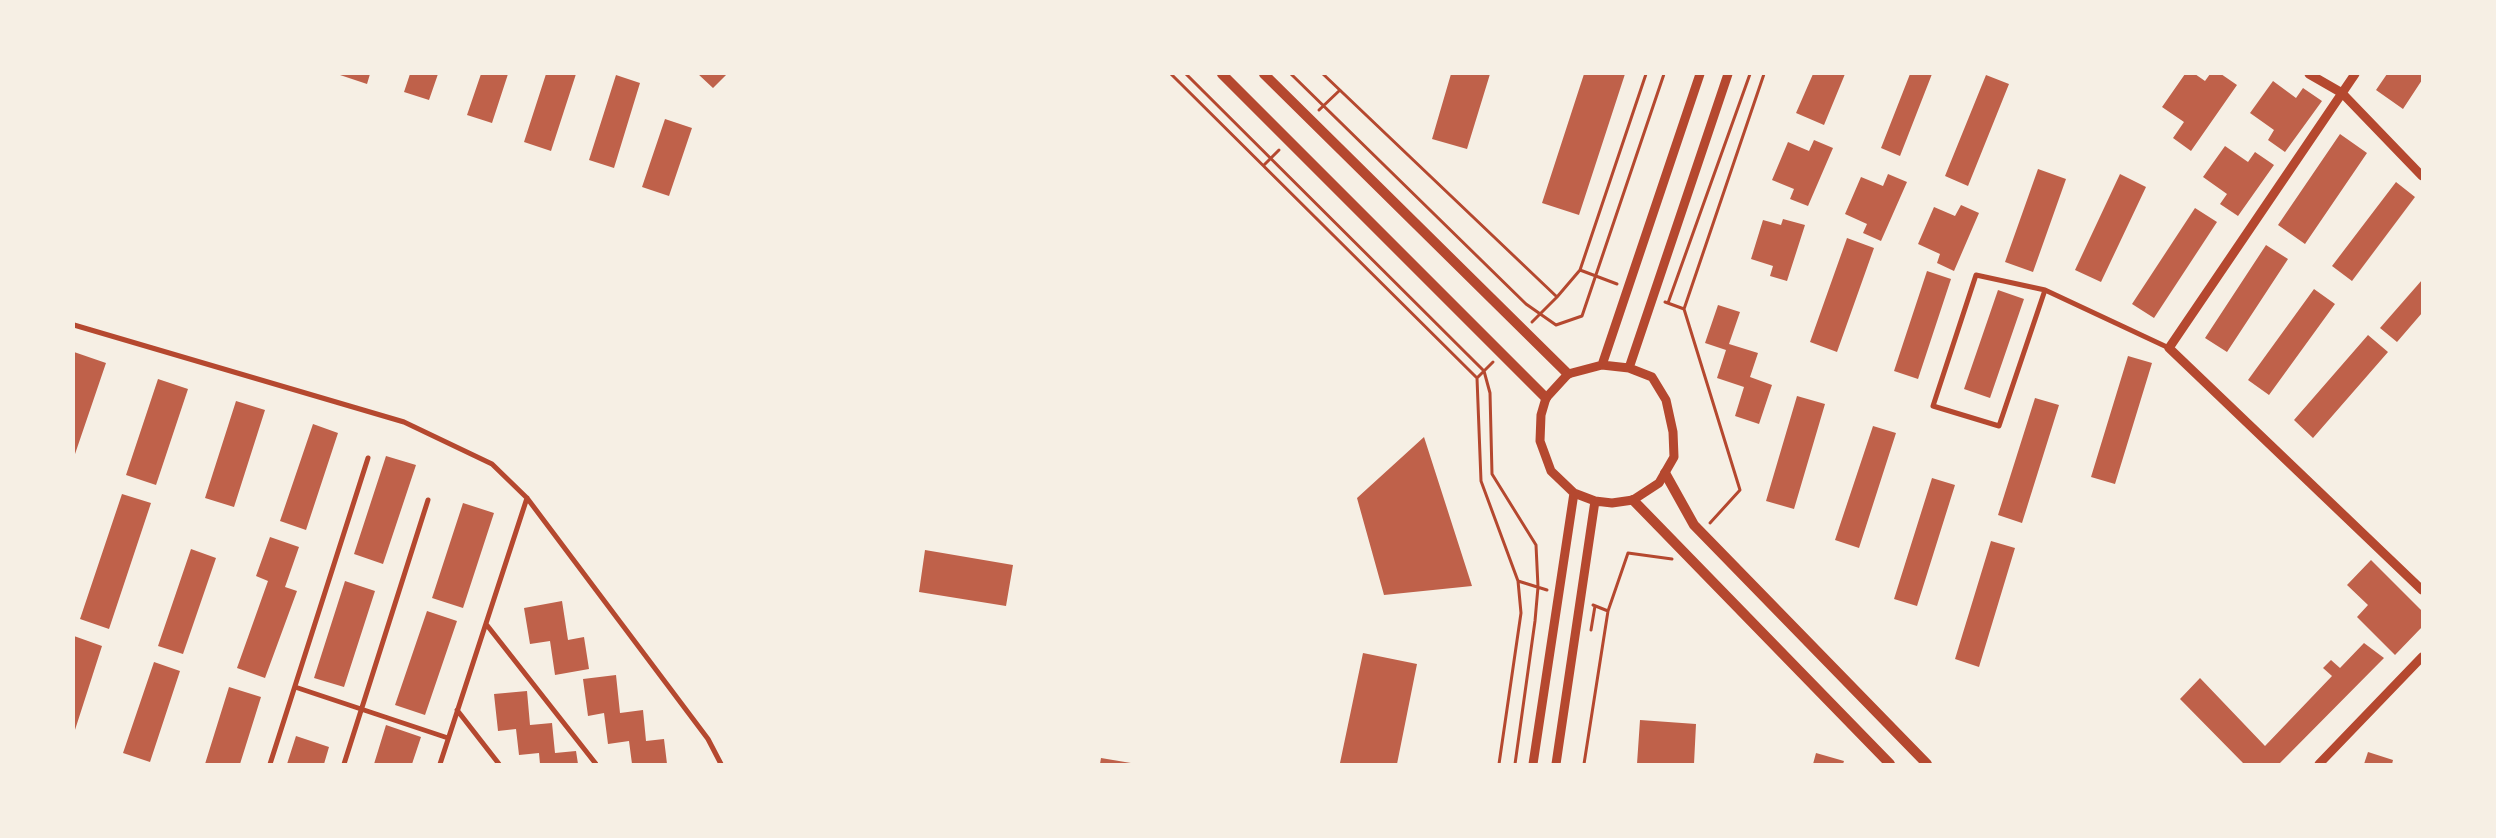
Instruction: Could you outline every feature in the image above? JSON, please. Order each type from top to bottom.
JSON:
[{"type":"main road","points":[[1222,74],[1546,398]]},
{"type":"main road","points":[[1264,74],[1568,374]]},
{"type":"main road","points":[[1665,473],[1694,525],[1927,764]]},
{"type":"main road","points":[[1632,500],[1890,764]]},
{"type":"street","points":[[1602,365],[1700,74]]},
{"type":"street","points":[[1629,368],[1728,74]]},
{"type":"street","points":[[2309,74],[2342,92],[2422,176]]},
{"type":"street","points":[[2168,348],[2355,74]]},
{"type":"street","points":[[2044,290],[1999,426],[1933,406],[1976,275],[2044,290],[2168,348],[2422,590]]},
{"type":"street","points":[[74,325],[404,422],[492,464],[527,498],[708,739],[721,764]]},
{"type":"street","points":[[1602,365],[1629,368],[1652,378],[1666,400],[1673,432],[1674,457],[1659,483],[1632,500],[1612,503],[1595,501],[1574,492],[1552,471],[1540,441],[1541,415],[1546,398],[1568,374],[1602,365]]},
{"type":"street","points":[[270,764],[368,458]]},
{"type":"street","points":[[1533,764],[1574,492]]},
{"type":"street","points":[[440,764],[527,498]]},
{"type":"street","points":[[344,764],[428,500]]},
{"type":"street","points":[[1556,764],[1595,501]]},
{"type":"street","points":[[486,624],[596,764]]},
{"type":"street","points":[[2319,764],[2422,657]]},
{"type":"street","points":[[295,687],[448,738]]},
{"type":"street","points":[[457,710],[499,764]]},
{"type":"path","points":[[1171,74],[1477,378],[1502,353]]},
{"type":"path","points":[[1186,74],[1484,371],[1490,394],[1492,474],[1536,545],[1538,587],[1535,621],[1515,764]]},
{"type":"path","points":[[1291,74],[1526,304],[1556,325],[1582,316],[1597,277],[1664,74]]},
{"type":"path","points":[[1323,74],[1557,297]]},
{"type":"path","points":[[1524,330],[1557,297],[1580,270],[1646,74]]},
{"type":"path","points":[[1668,303],[1750,74]]},
{"type":"path","points":[[1653,298],[1684,309],[1764,74]]},
{"type":"path","points":[[1580,270],[1628,288]]},
{"type":"path","points":[[1499,764],[1521,613],[1518,581]]},
{"type":"path","points":[[1584,764],[1608,611]]},
{"type":"building","points":[[337,74],[370,74],[367,84]]},
{"type":"building","points":[[410,74],[438,74],[429,100],[404,92]]},
{"type":"building","points":[[481,74],[508,74],[492,123],[467,115]]},
{"type":"building","points":[[546,74],[576,74],[551,151],[524,142]]},
{"type":"building","points":[[698,74],[727,74],[713,88]]},
{"type":"building","points":[[1451,74],[1490,74],[1467,149],[1432,139]]},
{"type":"building","points":[[1584,74],[1625,74],[1579,215],[1542,203]]},
{"type":"building","points":[[1813,74],[1845,74],[1824,125],[1796,113]]},
{"type":"building","points":[[1910,74],[1932,74],[1900,156],[1881,148]]},
{"type":"building","points":[[2185,74],[2195,74],[2205,81],[2210,74],[2221,74],[2237,85],[2191,151],[2173,138],[2184,122],[2162,107]]},
{"type":"building","points":[[2387,74],[2422,74],[2422,80],[2403,109],[2376,90]]},
{"type":"building","points":[[616,75],[640,83],[614,168],[589,160]]},
{"type":"building","points":[[1986,75],[2009,84],[1968,186],[1945,176]]},
{"type":"building","points":[[2273,81],[2296,98],[2303,88],[2322,101],[2285,152],[2268,140],[2274,130],[2250,113]]},
{"type":"building","points":[[665,119],[692,128],[669,196],[642,187]]},
{"type":"building","points":[[2340,134],[2367,153],[2305,244],[2278,225]]},
{"type":"building","points":[[1814,140],[1833,148],[1808,206],[1790,199],[1794,189],[1772,180],[1788,142],[1809,151]]},
{"type":"building","points":[[2225,146],[2248,162],[2255,152],[2274,165],[2238,216],[2220,204],[2227,194],[2203,177]]},
{"type":"building","points":[[2038,169],[2066,179],[2033,272],[2005,262]]},
{"type":"building","points":[[1888,174],[1907,182],[1881,241],[1863,233],[1867,224],[1845,214],[1861,177],[1883,186]]},
{"type":"building","points":[[2120,174],[2146,187],[2101,282],[2075,270]]},
{"type":"building","points":[[2396,182],[2415,197],[2352,281],[2332,266]]},
{"type":"building","points":[[1961,205],[1979,213],[1954,271],[1937,263],[1940,254],[1918,244],[1934,207],[1955,216]]},
{"type":"building","points":[[2195,208],[2217,222],[2154,318],[2132,304]]},
{"type":"building","points":[[1783,219],[1805,225],[1787,281],[1770,276],[1773,266],[1751,259],[1763,220],[1781,225]]},
{"type":"building","points":[[1847,238],[1874,248],[1837,352],[1810,342]]},
{"type":"building","points":[[2266,245],[2288,259],[2227,352],[2205,338]]},
{"type":"building","points":[[1927,271],[1951,279],[1918,379],[1894,371]]},
{"type":"building","points":[[2422,280],[2422,313],[2397,342],[2380,328]]},
{"type":"building","points":[[2314,289],[2335,304],[2269,395],[2248,380]]},
{"type":"building","points":[[1998,290],[2024,299],[1990,398],[1964,389]]},
{"type":"building","points":[[1718,305],[1740,312],[1729,344],[1758,353],[1750,377],[1772,385],[1759,424],[1735,416],[1744,387],[1717,378],[1726,350],[1705,343]]},
{"type":"building","points":[[2368,335],[2388,352],[2313,438],[2294,420]]},
{"type":"building","points":[[74,352],[106,363],[74,457]]},
{"type":"building","points":[[2128,356],[2152,363],[2115,484],[2091,477]]},
{"type":"building","points":[[158,379],[188,389],[156,485],[126,475]]},
{"type":"building","points":[[1797,396],[1825,404],[1794,509],[1766,501]]},
{"type":"building","points":[[2035,398],[2059,405],[2022,523],[1998,515]]},
{"type":"building","points":[[236,401],[265,410],[234,507],[205,498]]},
{"type":"building","points":[[313,424],[338,433],[306,530],[280,521]]},
{"type":"building","points":[[1873,426],[1896,433],[1859,548],[1835,540]]},
{"type":"building","points":[[1424,437],[1472,586],[1384,595],[1357,498]]},
{"type":"building","points":[[386,456],[416,465],[383,564],[354,554]]},
{"type":"building","points":[[1932,478],[1955,485],[1917,606],[1894,599]]},
{"type":"building","points":[[122,494],[151,503],[109,629],[80,619]]},
{"type":"building","points":[[463,503],[494,513],[463,608],[432,598]]},
{"type":"building","points":[[270,537],[299,547],[285,587],[297,591],[265,678],[237,668],[268,581],[256,576]]},
{"type":"building","points":[[1991,541],[2015,548],[1979,667],[1955,659]]},
{"type":"building","points":[[191,549],[216,558],[183,654],[158,646]]},
{"type":"building","points":[[925,550],[1013,565],[1006,606],[919,592]]},
{"type":"building","points":[[2371,560],[2422,611],[2422,627],[2395,655],[2357,617],[2368,605],[2347,585]]},
{"type":"building","points":[[345,581],[375,591],[344,687],[314,678]]},
{"type":"building","points":[[562,601],[568,640],[584,637],[589,669],[555,675],[550,641],[530,644],[524,608]]},
{"type":"building","points":[[427,611],[457,621],[425,715],[395,705]]},
{"type":"building","points":[[74,636],[102,646],[74,733]]},
{"type":"building","points":[[2364,643],[2384,658],[2279,764],[2244,764],[2180,699],[2200,678],[2265,746],[2332,676],[2323,668],[2331,660],[2340,668]]},
{"type":"building","points":[[1363,653],[1417,664],[1397,764],[1340,763]]},
{"type":"building","points":[[154,662],[180,671],[150,762],[123,753]]},
{"type":"building","points":[[616,675],[620,713],[643,710],[646,741],[664,739],[667,764],[632,764],[629,741],[608,744],[604,713],[588,716],[583,679]]},
{"type":"building","points":[[229,687],[261,697],[240,764],[205,764]]},
{"type":"building","points":[[527,691],[530,725],[552,723],[555,753],[576,751],[578,764],[540,764],[539,753],[519,755],[516,729],[498,731],[494,694]]},
{"type":"building","points":[[1640,720],[1696,724],[1694,764],[1637,764]]},
{"type":"building","points":[[386,725],[421,737],[412,764],[374,764]]},
{"type":"building","points":[[296,736],[329,747],[324,764],[287,764]]},
{"type":"building","points":[[2368,752],[2393,760],[2392,764],[2364,764]]},
{"type":"building","points":[[1816,753],[1844,761],[1843,764],[1813,764]]},
{"type":"building","points":[[1101,758],[1131,763],[1100,764]]}]
